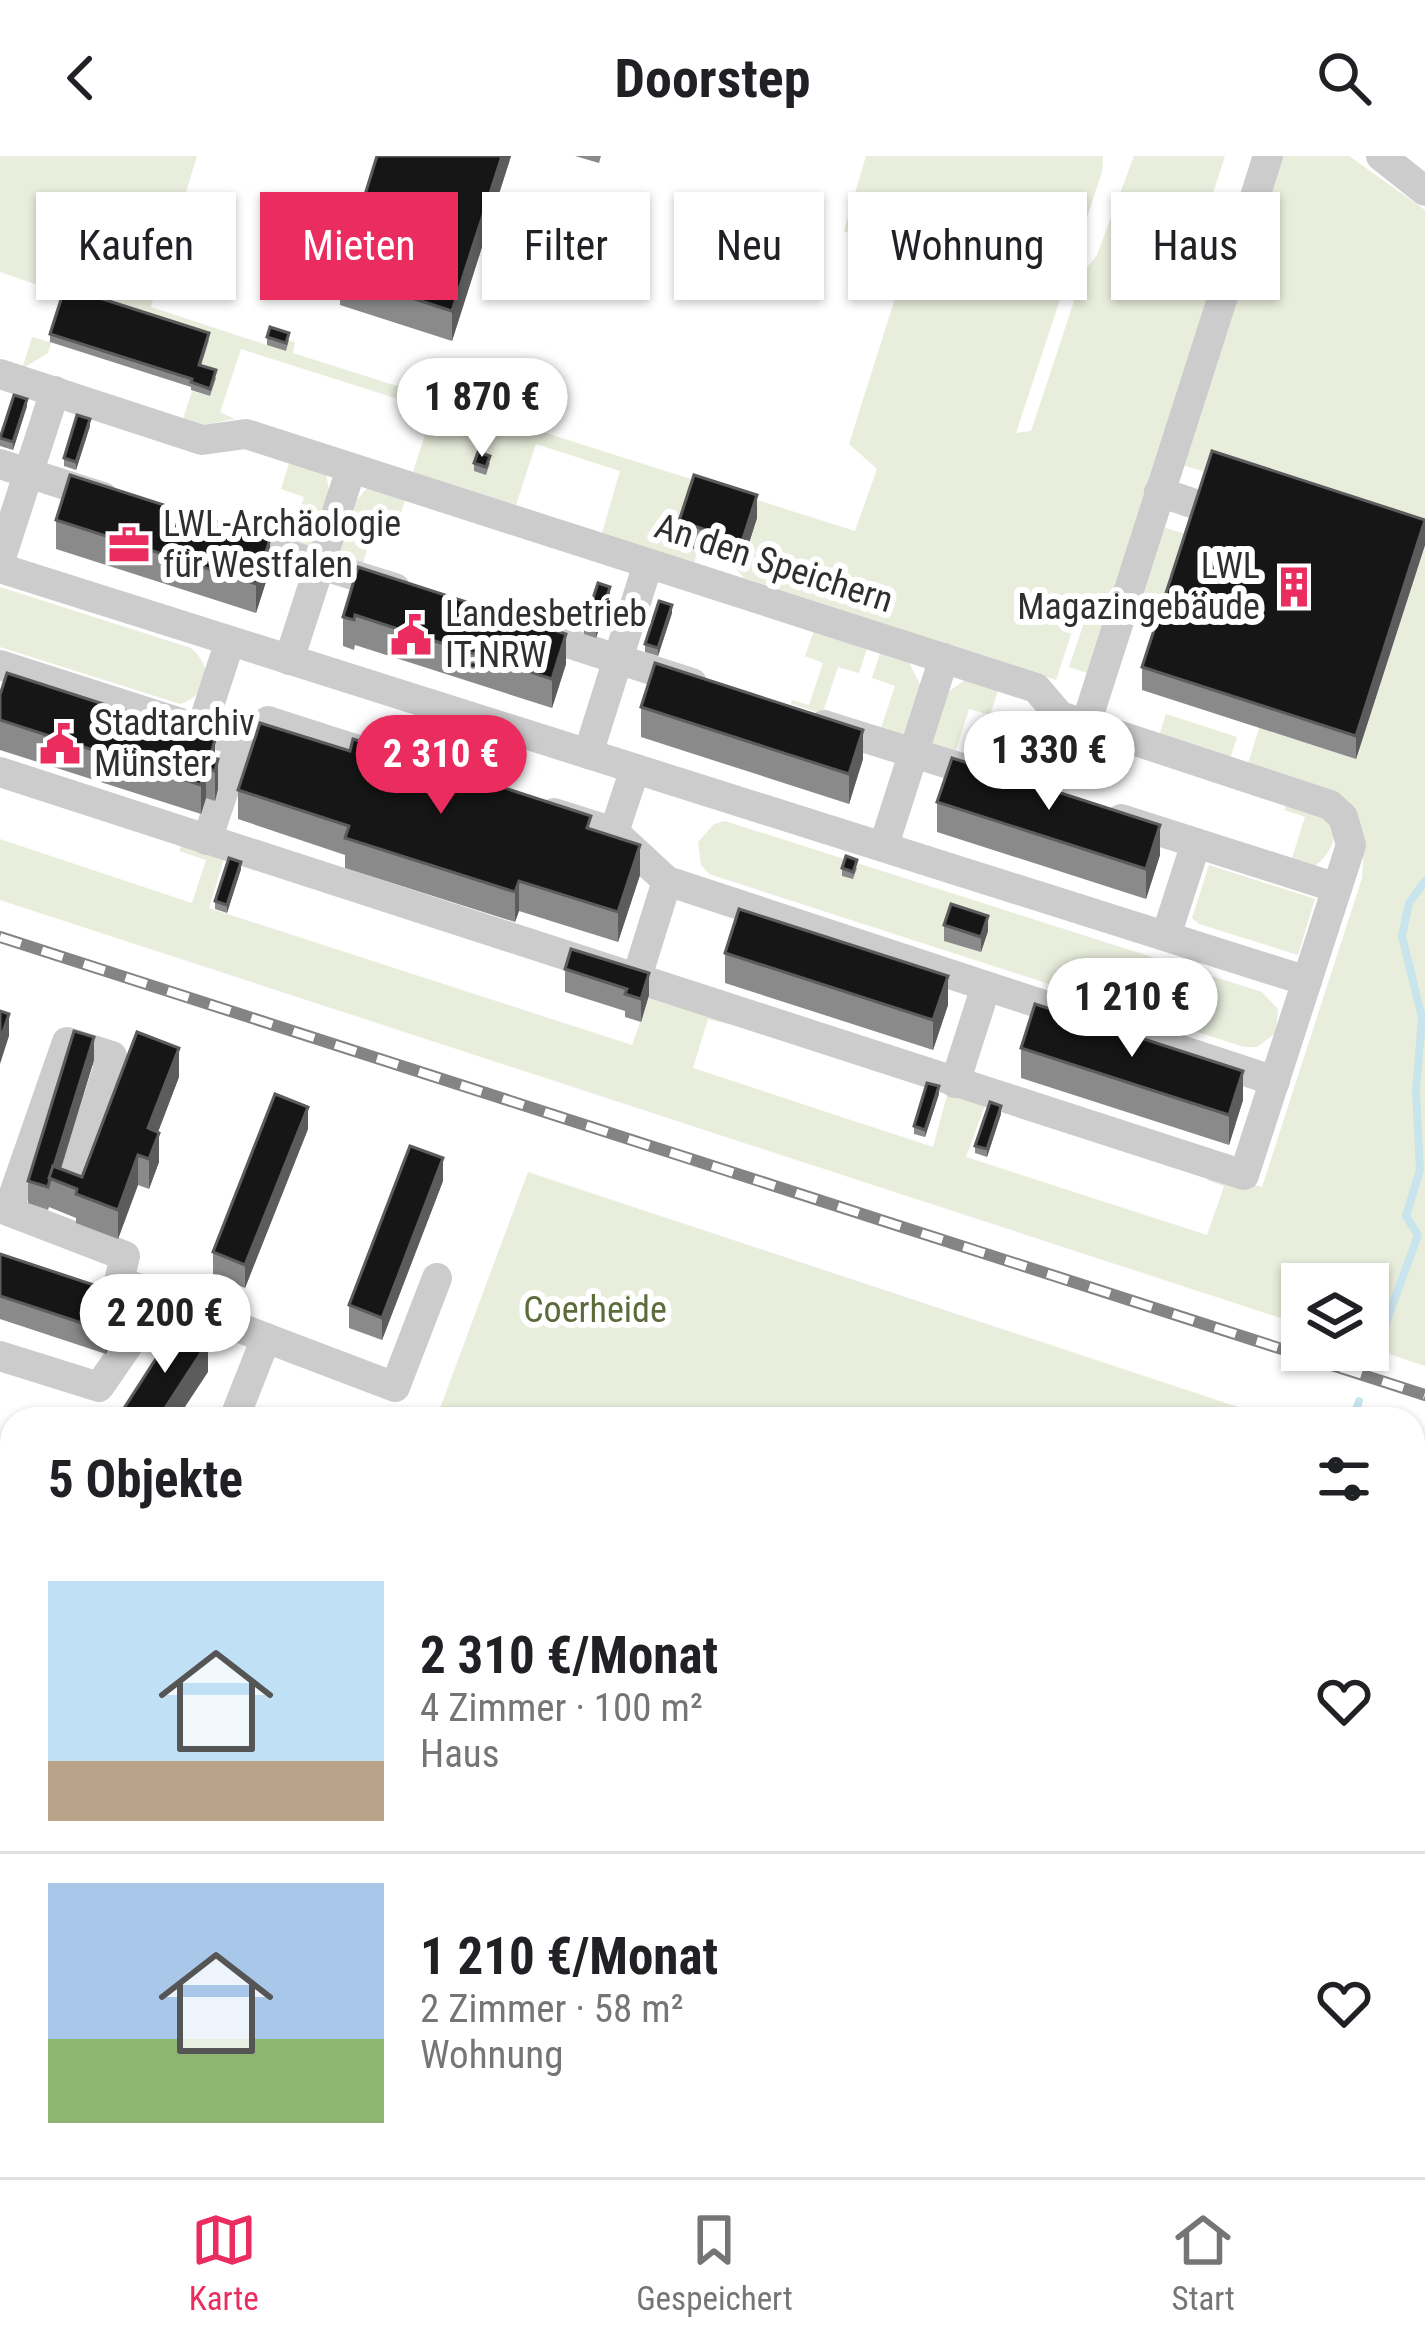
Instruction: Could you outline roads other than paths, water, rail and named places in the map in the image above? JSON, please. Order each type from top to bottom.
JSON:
[{"type":"street","points":[[1086,724],[1268,156]]},
{"type":"street","points":[[1381,156],[1425,190]]},
{"type":"street","name":"An den Speichern","points":[[0,374],[202,440],[246,434],[1036,688],[1060,716],[1330,805],[1342,817],[1351,845],[1244,1175],[0,772]]},
{"type":"street","points":[[55,391],[14,469],[0,565],[1307,982]]},
{"type":"street","points":[[14,469],[138,508]]},
{"type":"street","points":[[289,660],[351,469]]},
{"type":"street","points":[[1159,492],[1202,506]]},
{"type":"street","points":[[197,526],[421,596]]},
{"type":"street","points":[[588,754],[648,563]]},
{"type":"street","points":[[496,620],[719,691]]},
{"type":"street","points":[[201,730],[230,641]]},
{"type":"street","points":[[884,845],[944,658]]},
{"type":"street","points":[[0,665],[239,742]]},
{"type":"street","points":[[795,715],[1016,786]]},
{"type":"street","points":[[208,840],[239,742],[268,721],[420,770]]},
{"type":"street","points":[[614,832],[635,769]]},
{"type":"street","points":[[529,805],[614,832],[667,881],[1275,1081]]},
{"type":"street","points":[[1091,809],[1337,888]]},
{"type":"street","points":[[1166,936],[1196,843]]},
{"type":"street","points":[[636,980],[667,881]]},
{"type":"street","points":[[955,1083],[986,986]]},
{"type":"street","points":[[69,1190],[112,1056],[67,1042],[8,1210],[125,1256],[118,1281],[395,1387],[437,1278]]},
{"type":"street","points":[[0,1356],[99,1387],[161,1298]]},
{"type":"street","points":[[239,1407],[266,1338]]},
{"type":"waterway","points":[[1389,1315],[1418,1235],[1406,1216],[1420,1170],[1416,1091],[1422,1018],[1402,936],[1409,903],[1425,881]]},
{"type":"waterway","points":[[1357,1407],[1359,1401]]},
{"type":"railway","points":[[0,937],[1425,1395]]},
{"type":"place","name":"LWL-Archäologie für Westfalen","points":[[129,545]]},
{"type":"place","name":"LWL Magazingebäude","points":[[1294,587]]},
{"type":"place","name":"Landesbetrieb IT.NRW","points":[[411,635]]},
{"type":"place","name":"Stadtarchiv Münster","points":[[60,744]]},
{"type":"park label","name":"Coerheide","points":[[595,1310]]}]
